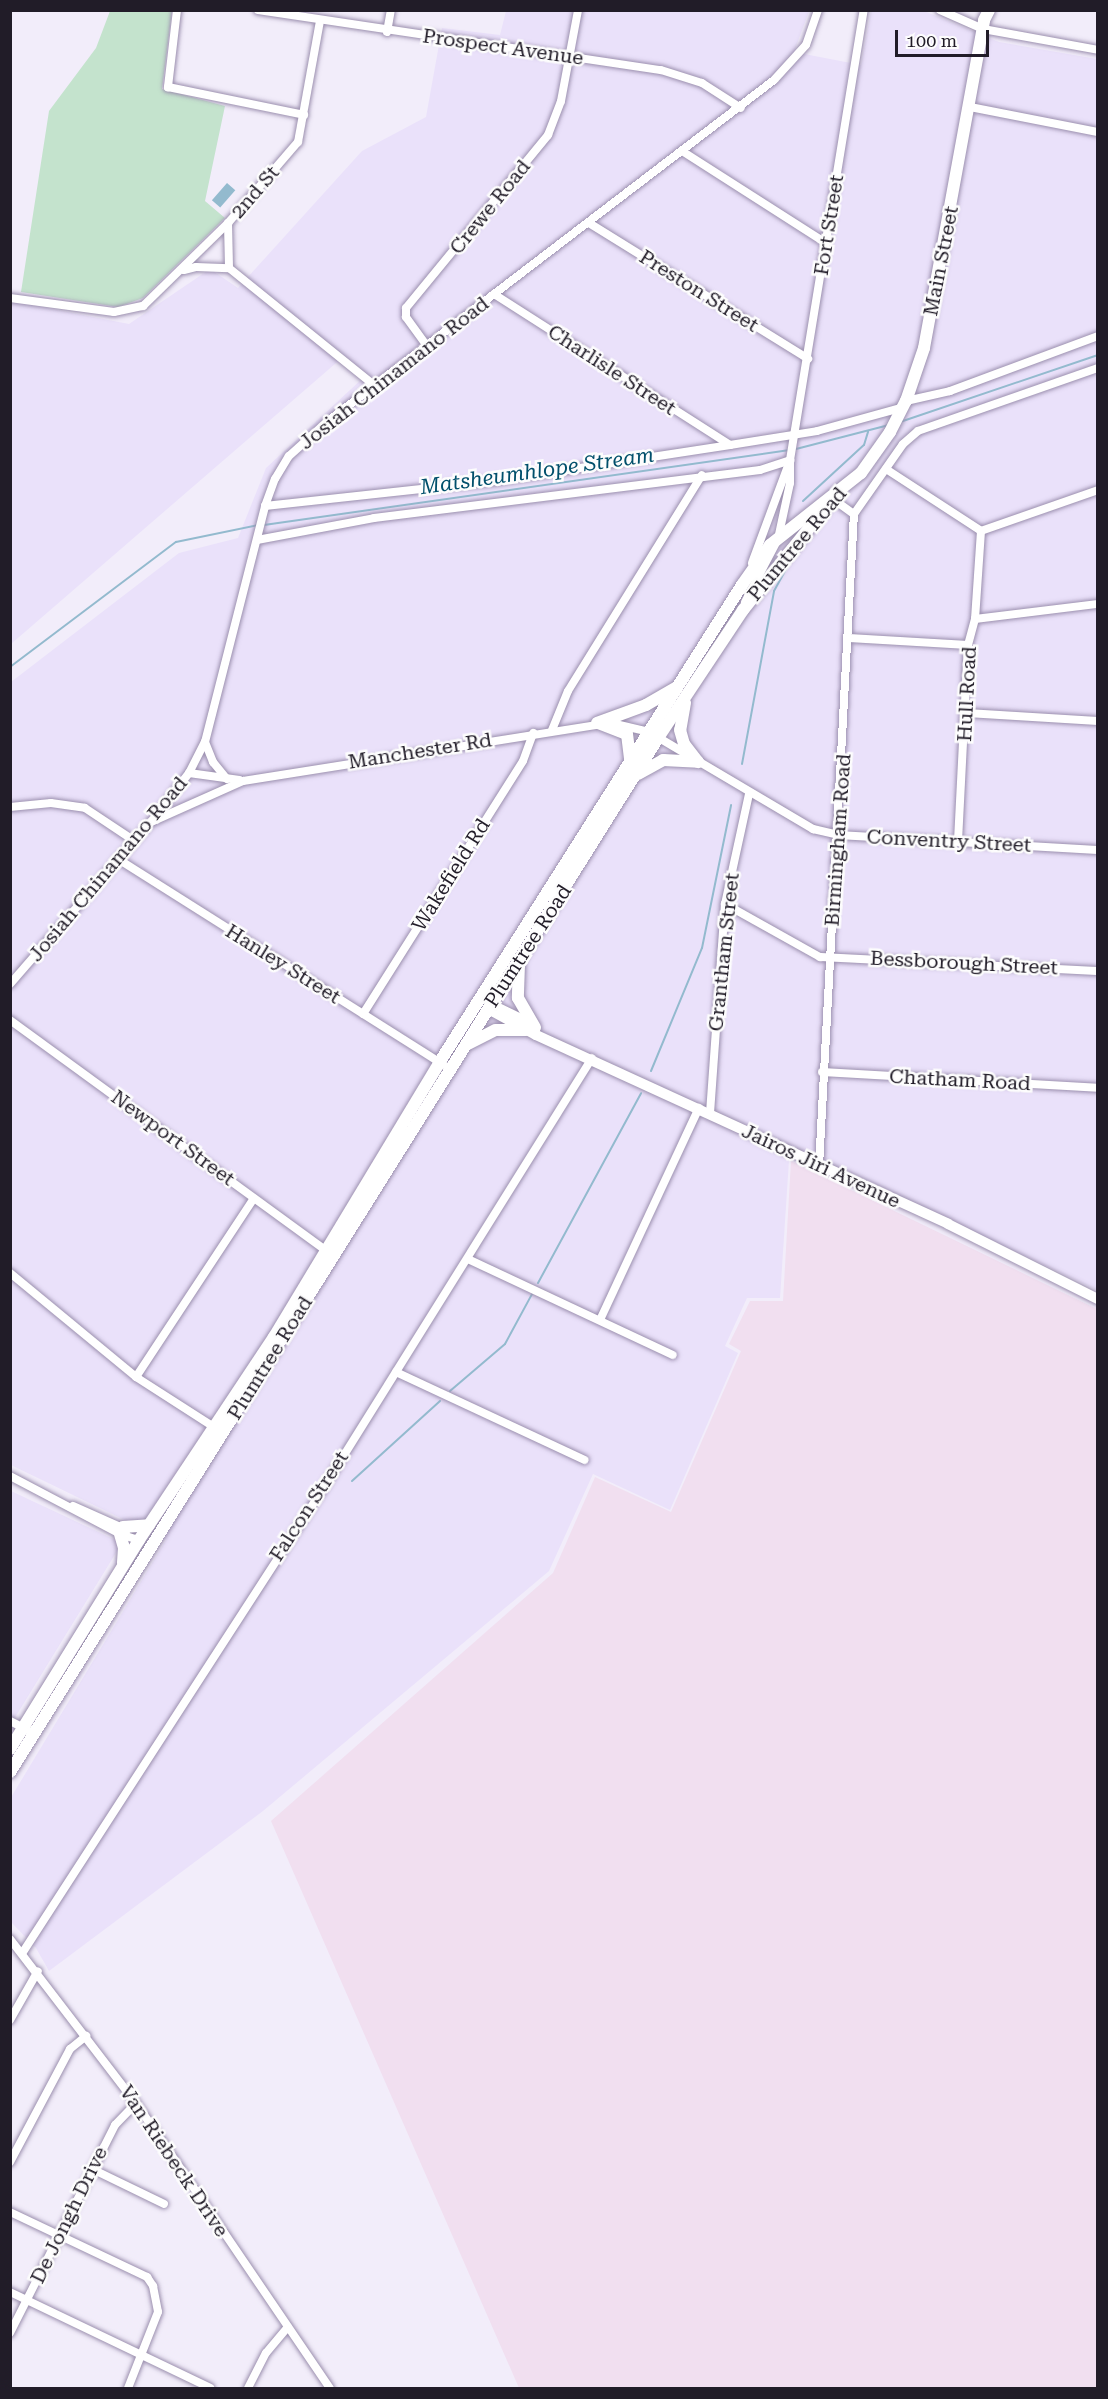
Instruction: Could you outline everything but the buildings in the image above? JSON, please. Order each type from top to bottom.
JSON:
[{"type":"highway","name":"Main Street","points":[[849,482],[873,460],[890,432],[903,408],[924,348],[970,107],[984,18]]},
{"type":"highway","name":"Plumtree Road","points":[[10,1772],[28,1730],[122,1567],[149,1525],[218,1430],[331,1254],[444,1066],[469,1014],[630,760],[687,696],[743,610],[849,482]]},
{"type":"highway","name":"Plumtree Road","points":[[444,1066],[462,1049],[633,777],[679,686],[742,585],[778,539],[849,482]]},
{"type":"highway","points":[[597,723],[646,705],[679,686]]},
{"type":"highway","points":[[687,696],[680,730],[684,744],[698,762]]},
{"type":"highway","points":[[597,723],[627,734],[630,760]]},
{"type":"highway","points":[[633,777],[663,760],[698,762]]},
{"type":"highway","points":[[462,1049],[496,1030],[535,1031],[518,998],[520,957]]},
{"type":"highway","points":[[469,1014],[490,1004],[490,983]]},
{"type":"highway","name":"Plumtree Road","points":[[10,1749],[28,1730],[142,1563],[164,1529],[218,1430]]},
{"type":"highway","points":[[122,1567],[124,1548],[122,1530],[149,1525]]},
{"type":"highway","points":[[142,1563],[139,1540],[164,1529]]},
{"type":"main road","name":"Jairos Jiri Avenue","points":[[490,1004],[494,1012],[819,1166],[948,1224],[1098,1299]]},
{"type":"street","points":[[177,10],[168,87],[304,115]]},
{"type":"street","name":"Prospect Avenue","points":[[258,10],[387,32],[569,55],[686,76],[717,91],[741,108]]},
{"type":"street","points":[[387,32],[391,10]]},
{"type":"street","points":[[569,55],[578,10]]},
{"type":"street","name":"Josiah Chinamano Road","points":[[10,984],[150,822],[189,773],[205,742],[266,506],[275,479],[289,456],[494,294],[741,108],[801,53],[811,36],[818,10]]},
{"type":"street","name":"Fort Street","points":[[790,458],[864,10]]},
{"type":"street","points":[[940,10],[984,18],[1098,50]]},
{"type":"street","name":"2nd St","points":[[10,298],[114,312],[142,306],[180,272],[228,223],[298,142],[320,21]]},
{"type":"street","name":"Crewe Road","points":[[427,346],[406,317],[406,308],[548,135],[561,100],[569,55]]},
{"type":"street","points":[[970,107],[1098,132]]},
{"type":"street","points":[[682,151],[826,243]]},
{"type":"street","points":[[228,223],[229,268]]},
{"type":"street","name":"Preston Street","points":[[589,223],[808,359]]},
{"type":"street","points":[[180,272],[196,267],[229,268],[375,386]]},
{"type":"street","name":"Charlisle Street","points":[[494,294],[730,445]]},
{"type":"street","points":[[266,506],[495,481],[794,437],[903,408],[1098,336]]},
{"type":"street","points":[[833,499],[854,514],[903,444],[925,428],[1098,368]]},
{"type":"street","points":[[257,539],[374,518],[702,475],[760,470],[790,458]]},
{"type":"street","points":[[743,610],[778,539],[790,483],[790,458]]},
{"type":"street","points":[[742,585],[764,537],[790,458]]},
{"type":"street","points":[[886,469],[981,531],[1098,490]]},
{"type":"street","points":[[552,730],[568,691],[702,475]]},
{"type":"street","name":"Birmingham Road","points":[[819,1166],[822,1072],[831,958],[854,514]]},
{"type":"street","name":"Hull Road","points":[[958,841],[967,713],[968,645],[975,619],[977,547],[981,531]]},
{"type":"street","points":[[975,619],[1098,604]]},
{"type":"street","points":[[849,638],[968,645]]},
{"type":"street","points":[[967,713],[1098,721]]},
{"type":"street","name":"Manchester Rd","points":[[243,781],[597,723],[624,724],[653,735]]},
{"type":"street","name":"Wakefield Rd","points":[[363,1014],[524,761],[533,733]]},
{"type":"street","name":"Conventry Street","points":[[653,735],[749,794],[805,825],[838,835],[1098,850]]},
{"type":"street","points":[[205,742],[213,762],[227,779]]},
{"type":"street","points":[[189,773],[243,781]]},
{"type":"street","points":[[150,822],[243,781]]},
{"type":"street","name":"Grantham Street","points":[[704,1110],[725,904],[749,794]]},
{"type":"street","points":[[10,807],[51,802],[85,808],[133,840]]},
{"type":"street","name":"Hanley Street","points":[[118,859],[444,1066]]},
{"type":"street","name":"Bessborough Street","points":[[725,904],[810,952],[831,958],[903,958],[1098,971]]},
{"type":"street","name":"Newport Street","points":[[10,1020],[331,1254]]},
{"type":"street","name":"Falcon Street","points":[[23,1952],[396,1372],[591,1058]]},
{"type":"street","name":"Chatham Road","points":[[822,1072],[1098,1088]]},
{"type":"street","points":[[600,1320],[704,1110]]},
{"type":"street","points":[[136,1377],[254,1198]]},
{"type":"street","points":[[468,1258],[673,1355]]},
{"type":"street","points":[[10,1273],[136,1377],[218,1430]]},
{"type":"street","points":[[396,1372],[585,1460]]},
{"type":"street","points":[[10,1476],[139,1540]]},
{"type":"street","points":[[10,1721],[28,1730]]},
{"type":"street","name":"Van Riebeck Drive","points":[[10,1939],[38,1971],[136,2103],[330,2388]]},
{"type":"street","points":[[10,2020],[38,1971]]},
{"type":"street","points":[[10,2162],[70,2049],[86,2036]]},
{"type":"street","name":"De Jongh Drive","points":[[10,2333],[115,2125],[136,2103]]},
{"type":"street","points":[[92,2169],[164,2204]]},
{"type":"street","points":[[10,2212],[147,2277],[153,2286],[158,2312],[128,2388]]},
{"type":"street","points":[[10,2292],[140,2358],[210,2388]]},
{"type":"street","points":[[248,2388],[266,2353],[288,2327]]},
{"type":"shaded area","points":[[506,11],[809,11],[794,52],[861,65],[871,11],[924,11],[999,42],[1097,59],[1097,1290],[790,1145],[780,1298],[747,1298],[725,1346],[738,1353],[670,1510],[593,1474],[549,1571],[263,1811],[49,1971],[36,1948],[11,1922],[10,1799],[166,1540],[11,1465],[11,682],[179,553],[238,538],[266,468],[364,377],[343,357],[11,644],[11,301],[129,324],[210,269],[238,288],[362,151],[426,117],[442,28],[500,35]]},
{"type":"shaded area","points":[[791,1161],[1097,1309],[1097,2388],[519,2388],[271,1821],[553,1573],[595,1477],[671,1512],[741,1351],[729,1344],[750,1301],[783,1301]]},
{"type":"shaded area","points":[[11,1491],[122,1543],[11,1724]]},
{"type":"green space","points":[[110,11],[172,11],[162,89],[225,106],[205,201],[225,218],[143,298],[118,307],[21,292],[49,111],[96,48]]},
{"type":"water","points":[[227,183],[235,190],[220,208],[212,200]]},
{"type":"waterway","name":"Matsheumhlope Stream","points":[[900,422],[1098,355]]},
{"type":"waterway","name":"Matsheumhlope Stream","points":[[796,449],[889,425]]},
{"type":"waterway","points":[[803,501],[864,445],[868,432]]},
{"type":"waterway","name":"Matsheumhlope Stream","points":[[264,525],[790,450]]},
{"type":"waterway","name":"Matsheumhlope Stream","points":[[10,667],[176,542],[258,525]]},
{"type":"waterway","points":[[742,764],[774,591],[789,564]]},
{"type":"waterway","points":[[651,1071],[702,948],[731,805]]},
{"type":"waterway","points":[[538,1283],[641,1093]]},
{"type":"waterway","points":[[450,1391],[505,1344],[532,1294]]},
{"type":"waterway","points":[[352,1481],[440,1401]]}]
